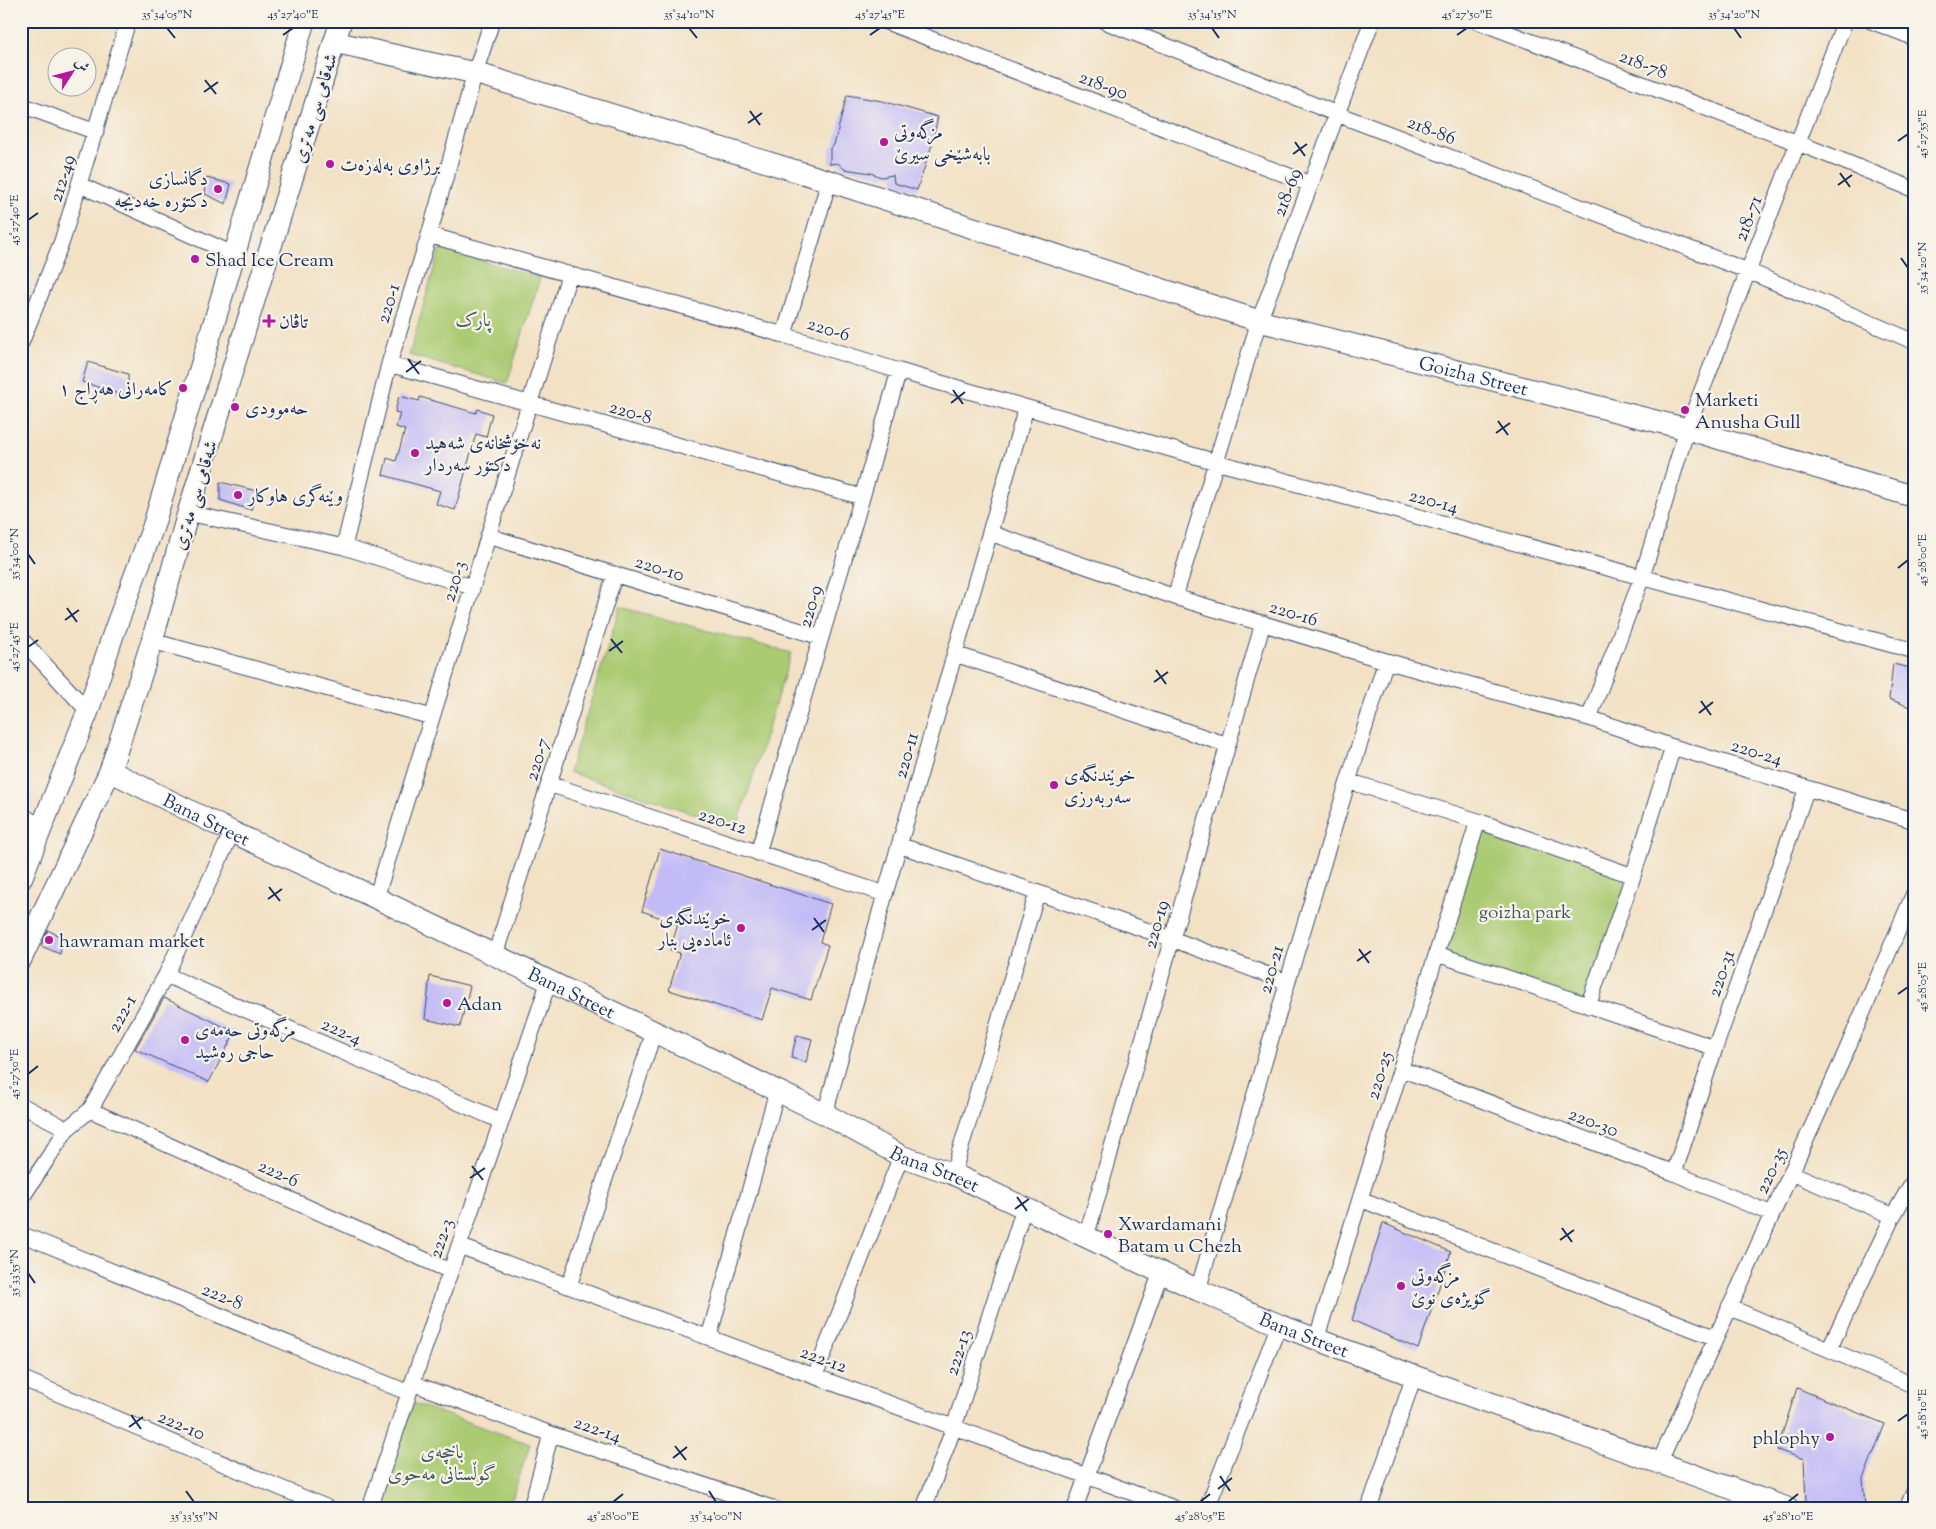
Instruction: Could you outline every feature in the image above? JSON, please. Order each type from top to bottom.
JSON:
[{"type":"street","name":"212-49","points":[[21,343],[62,241],[128,21]]},
{"type":"street","name":"شەقامی سی مەتری","points":[[22,876],[88,711],[152,527],[304,21]]},
{"type":"street","name":"شەقامی سی مەتری","points":[[21,959],[110,771],[152,641],[188,513],[341,21]]},
{"type":"street","name":"220-1","points":[[344,546],[389,364],[492,21]]},
{"type":"street","name":"218-90","points":[[884,21],[1310,184]]},
{"type":"street","name":"218-86","points":[[1104,21],[1337,114],[1748,271],[1915,342]]},
{"type":"street","name":"218-69","points":[[1175,597],[1259,321],[1372,21]]},
{"type":"street","name":"218-78","points":[[1477,21],[1798,143],[1915,190]]},
{"type":"street","name":"218-71","points":[[1589,718],[1642,577],[1687,429],[1845,21]]},
{"type":"street","points":[[1871,21],[1915,38]]},
{"type":"street","name":"Goizha Street","points":[[334,42],[475,73],[829,181],[1259,321],[1687,429],[1915,497]]},
{"type":"street","points":[[21,105],[96,132]]},
{"type":"street","points":[[784,335],[829,181]]},
{"type":"street","points":[[80,185],[233,254]]},
{"type":"street","name":"220-6","points":[[429,235],[569,276],[784,335],[899,371],[1216,462]]},
{"type":"street","name":"220-3","points":[[376,898],[569,276]]},
{"type":"street","name":"220-8","points":[[389,364],[862,496]]},
{"type":"street","name":"220-9","points":[[758,853],[899,371]]},
{"type":"street","name":"220-11","points":[[825,1114],[885,894],[1026,408]]},
{"type":"street","name":"220-14","points":[[1216,462],[1915,651]]},
{"type":"street","points":[[188,513],[344,546],[472,587]]},
{"type":"street","points":[[152,527],[182,534]]},
{"type":"street","name":"220-16","points":[[990,534],[1175,597],[1386,661],[1589,718]]},
{"type":"street","name":"220-10","points":[[488,536],[821,637]]},
{"type":"street","name":"220-7","points":[[495,956],[615,574]]},
{"type":"street","name":"220-19","points":[[1086,1237],[1263,623]]},
{"type":"street","points":[[152,641],[432,717]]},
{"type":"street","points":[[24,649],[88,711]]},
{"type":"street","points":[[955,654],[1228,745]]},
{"type":"street","name":"220-21","points":[[1198,1290],[1287,982],[1386,661]]},
{"type":"street","name":"220-24","points":[[1589,718],[1674,747],[1915,821]]},
{"type":"street","points":[[1588,1006],[1633,876],[1674,747]]},
{"type":"street","name":"Bana Street","points":[[110,771],[232,832],[376,898],[825,1114],[901,1156],[953,1174],[1198,1290],[1316,1340],[1787,1508]]},
{"type":"street","points":[[1348,780],[1478,821],[1633,876]]},
{"type":"street","name":"220-12","points":[[549,784],[885,894]]},
{"type":"street","name":"220-31","points":[[1674,1173],[1715,1048],[1807,788]]},
{"type":"street","points":[[21,814],[42,828]]},
{"type":"street","name":"220-25","points":[[1316,1340],[1478,821]]},
{"type":"street","name":"222-1","points":[[21,1199],[67,1129],[90,1110],[166,975],[232,832]]},
{"type":"street","points":[[899,846],[1172,939],[1287,982]]},
{"type":"street","points":[[22,876],[54,889]]},
{"type":"street","name":"220-35","points":[[1659,1463],[1791,1173],[1909,924],[1915,891]]},
{"type":"street","points":[[953,1174],[1037,893]]},
{"type":"street","points":[[1436,954],[1715,1048]]},
{"type":"street","name":"222-4","points":[[166,975],[501,1121]]},
{"type":"street","name":"222-3","points":[[370,1508],[549,981]]},
{"type":"street","points":[[569,1286],[654,1032]]},
{"type":"street","name":"220-30","points":[[1401,1069],[1674,1173],[1772,1214]]},
{"type":"street","points":[[709,1337],[777,1091]]},
{"type":"street","points":[[21,1105],[67,1129]]},
{"type":"street","name":"222-6","points":[[90,1110],[450,1271]]},
{"type":"street","points":[[815,1376],[901,1156]]},
{"type":"street","points":[[1791,1173],[1893,1216]]},
{"type":"street","points":[[1829,1349],[1893,1216],[1915,1178]]},
{"type":"street","points":[[1360,1199],[1716,1338]]},
{"type":"street","name":"222-13","points":[[924,1508],[954,1428],[1024,1208]]},
{"type":"street","name":"222-8","points":[[21,1234],[410,1388]]},
{"type":"street","name":"222-12","points":[[459,1246],[1174,1508]]},
{"type":"street","points":[[1075,1508],[1161,1272]]},
{"type":"street","points":[[1730,1307],[1915,1386]]},
{"type":"street","points":[[1206,1508],[1279,1325]]},
{"type":"street","points":[[1369,1508],[1414,1376]]},
{"type":"street","name":"222-10","points":[[21,1378],[328,1508]]},
{"type":"street","name":"222-14","points":[[410,1388],[772,1508]]},
{"type":"street","points":[[531,1508],[551,1434]]},
{"type":"street","points":[[1907,1508],[1915,1490]]},
{"type":"green space","name":"پارک","points":[[440,248],[540,278],[507,383],[409,355]]},
{"type":"green space","points":[[620,607],[791,653],[737,828],[569,772]]},
{"type":"green space","name":"goizha park","points":[[1478,821],[1633,876],[1588,1006],[1437,954]]},
{"type":"green space","name":"باخچەی گوڵستانی مەحوی","points":[[413,1403],[530,1444],[509,1508],[377,1508]]},
{"type":"building","points":[[847,95],[882,101],[938,117],[931,148],[917,190],[894,183],[893,175],[881,177],[871,173],[844,169],[838,163],[830,164],[830,148],[834,145]]},
{"type":"building","name":"دگانسازی دکتۆرە خەدیجە","points":[[207,178],[231,184],[226,204],[205,194]]},
{"type":"building","points":[[88,362],[128,374],[128,397],[82,382]]},
{"type":"building","name":"نەخۆشخانەی شەهید دکتۆر سەردار","points":[[399,396],[419,401],[420,397],[476,413],[478,409],[492,414],[486,437],[476,434],[455,510],[436,504],[440,491],[383,475],[387,458],[396,461],[405,430],[396,427],[400,413],[395,412]]},
{"type":"building","name":"وێنەگری هاوکار","points":[[220,482],[257,491],[251,510],[220,500]]},
{"type":"building","points":[[1893,664],[1915,669],[1915,709],[1889,699]]},
{"type":"building","name":"خوێندنگەی ئامادەیی بنار","points":[[660,849],[831,904],[820,942],[828,945],[811,1000],[772,988],[762,1020],[669,990],[680,953],[670,950],[678,924],[642,911]]},
{"type":"building","name":"hawraman market","points":[[48,930],[63,938],[60,954],[41,946]]},
{"type":"building","name":"Adan","points":[[430,976],[470,986],[460,1027],[425,1019]]},
{"type":"building","points":[[164,998],[235,1032],[209,1082],[135,1049]]},
{"type":"building","points":[[797,1035],[812,1039],[806,1062],[791,1058]]},
{"type":"building","name":"مزگەوتی گۆیژەی نوێ","points":[[1383,1223],[1451,1252],[1418,1349],[1352,1320]]},
{"type":"building","name":"phlophy","points":[[1797,1388],[1885,1424],[1863,1479],[1865,1508],[1847,1508],[1806,1501],[1804,1459],[1777,1450]]},
{"type":"place","name":"مزگه‌وتی بابەشێخی سیرێ","points":[[884,142]]},
{"type":"place","name":"برژاوی بەلەزەت","points":[[330,164]]},
{"type":"place","name":"دگانسازی دکتۆرە خەدیجە","points":[[218,189]]},
{"type":"place","name":"Shad Ice Cream","points":[[195,259]]},
{"type":"place","name":"تاڤان","points":[[269,321]]},
{"type":"place","name":"کامەرانی هەڕاج ۱","points":[[183,388]]},
{"type":"place","name":"حەموودی","points":[[235,407]]},
{"type":"place","name":"Marketi Anusha Gull","points":[[1685,410]]},
{"type":"place","name":"نەخۆشخانەی شەهید دکتۆر سەردار","points":[[415,453]]},
{"type":"place","name":"وێنەگری هاوکار","points":[[238,495]]},
{"type":"place","name":"خوێندنگەی سەربەرزی","points":[[1054,785]]},
{"type":"place","name":"خوێندنگەی ئامادەیی بنار","points":[[741,928]]},
{"type":"place","name":"hawraman market","points":[[49,940]]},
{"type":"place","name":"Adan","points":[[447,1003]]},
{"type":"place","name":"مزگەوتی حەمەی حاجی رەشید","points":[[185,1040]]},
{"type":"place","name":"Xwardamani Batam u Chezh","points":[[1108,1234]]},
{"type":"place","name":"مزگەوتی گۆیژەی نوێ","points":[[1401,1286]]},
{"type":"place","name":"phlophy","points":[[1830,1437]]}]
